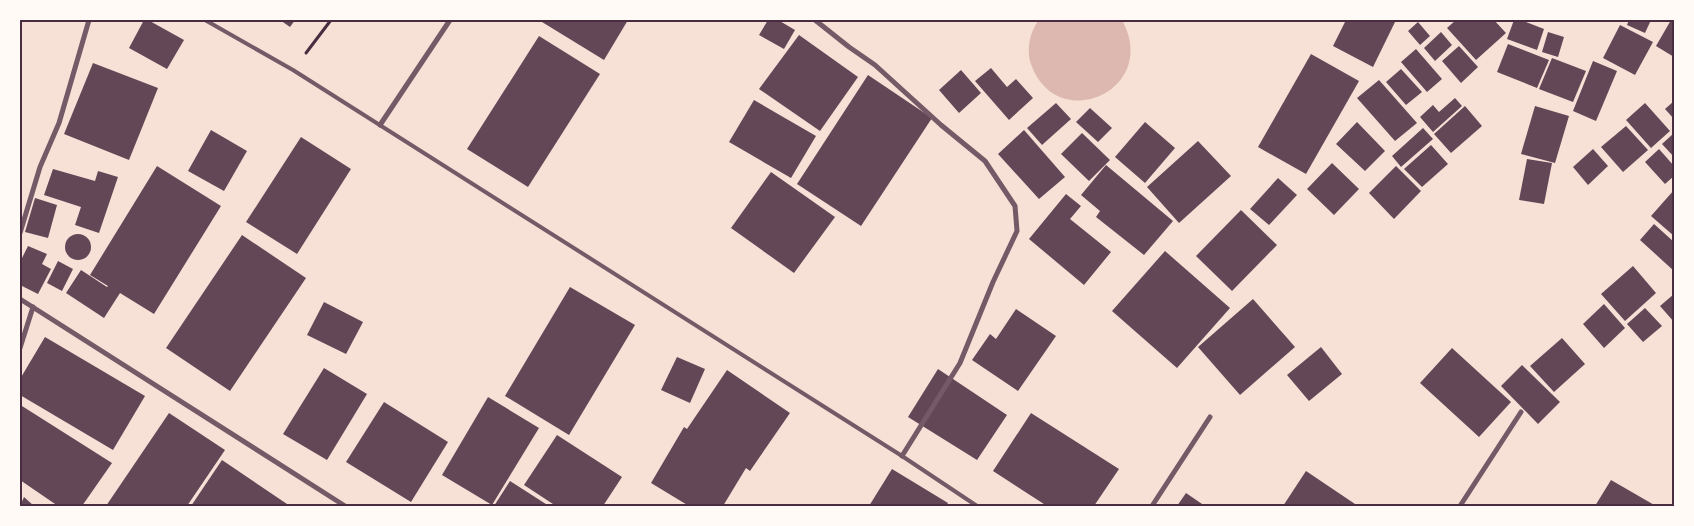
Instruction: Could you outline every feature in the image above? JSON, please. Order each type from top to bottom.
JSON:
[{"type":"street","points":[[20,232],[40,167],[59,123],[90,20]]},
{"type":"street","points":[[380,125],[450,20]]},
{"type":"street","points":[[815,20],[849,47],[875,64],[941,125],[985,161],[1015,206],[1017,230],[993,282],[960,363],[902,456]]},
{"type":"street","points":[[20,299],[345,506]]},
{"type":"street","points":[[20,348],[32,306]]},
{"type":"street","points":[[1460,506],[1520,412]]},
{"type":"street","points":[[1152,506],[1210,417]]},
{"type":"lane","points":[[205,20],[293,70],[902,456],[977,506]]},
{"type":"path","points":[[293,70],[330,20]]},
{"type":"shaded area","points":[[1039,20],[1122,20],[1130,45],[1128,67],[1117,84],[1100,96],[1081,100],[1061,97],[1044,86],[1031,64],[1029,53],[1031,35]]},
{"type":"building","points":[[144,20],[148,20],[184,40],[167,69],[129,48]]},
{"type":"building","points":[[280,20],[295,20],[290,27]]},
{"type":"building","points":[[544,20],[628,20],[604,60],[542,22]]},
{"type":"building","points":[[768,20],[778,20],[795,30],[784,49],[759,35]]},
{"type":"building","points":[[1346,20],[1396,20],[1373,67],[1333,46]]},
{"type":"building","points":[[1456,20],[1494,20],[1506,33],[1476,60],[1447,28]]},
{"type":"building","points":[[1514,20],[1521,20],[1544,29],[1537,50],[1507,39]]},
{"type":"building","points":[[1629,20],[1651,20],[1645,33],[1627,25]]},
{"type":"building","points":[[1671,20],[1674,20],[1674,57],[1656,46]]},
{"type":"building","points":[[1418,22],[1430,36],[1420,45],[1408,31]]},
{"type":"building","points":[[1620,25],[1653,42],[1635,75],[1603,58]]},
{"type":"building","points":[[1441,32],[1452,45],[1435,61],[1424,48]]},
{"type":"building","points":[[1548,32],[1564,37],[1558,57],[1542,52]]},
{"type":"building","points":[[799,35],[858,77],[820,131],[759,89]]},
{"type":"building","points":[[539,36],[600,74],[528,187],[467,149]]},
{"type":"building","points":[[1508,44],[1549,60],[1537,88],[1497,72]]},
{"type":"building","points":[[1459,46],[1478,67],[1461,83],[1442,61]]},
{"type":"building","points":[[1416,49],[1442,79],[1427,92],[1401,62]]},
{"type":"building","points":[[1311,54],[1359,81],[1306,174],[1258,147]]},
{"type":"building","points":[[1552,58],[1586,71],[1573,102],[1539,89]]},
{"type":"building","points":[[1593,61],[1617,71],[1596,121],[1573,111]]},
{"type":"building","points":[[93,63],[158,88],[129,160],[64,134]]},
{"type":"building","points":[[991,68],[1007,87],[1016,79],[1033,98],[1009,120],[975,81]]},
{"type":"building","points":[[1401,69],[1422,92],[1406,105],[1386,82]]},
{"type":"building","points":[[961,70],[981,93],[959,113],[939,90]]},
{"type":"building","points":[[868,75],[932,118],[861,226],[797,184]]},
{"type":"building","points":[[1379,80],[1417,123],[1395,141],[1357,98]]},
{"type":"building","points":[[1455,98],[1462,106],[1433,132],[1420,117],[1433,105],[1439,112]]},
{"type":"building","points":[[754,100],[816,136],[791,178],[729,142]]},
{"type":"building","points":[[1674,101],[1674,119],[1665,109]]},
{"type":"building","points":[[1056,103],[1071,119],[1042,145],[1027,128]]},
{"type":"building","points":[[1645,103],[1670,131],[1651,148],[1626,120]]},
{"type":"building","points":[[1465,106],[1482,126],[1451,153],[1434,134]]},
{"type":"building","points":[[1535,106],[1569,116],[1555,163],[1521,154]]},
{"type":"building","points":[[1090,108],[1112,128],[1098,142],[1076,122]]},
{"type":"building","points":[[1145,122],[1175,148],[1145,183],[1115,157]]},
{"type":"building","points":[[1357,122],[1385,151],[1365,171],[1336,144]]},
{"type":"building","points":[[1626,126],[1648,150],[1623,172],[1601,147]]},
{"type":"building","points":[[1423,128],[1433,139],[1401,167],[1392,156]]},
{"type":"building","points":[[211,130],[247,151],[224,191],[188,171]]},
{"type":"building","points":[[1024,130],[1065,177],[1039,199],[998,154]]},
{"type":"building","points":[[1082,133],[1110,160],[1089,181],[1061,154]]},
{"type":"building","points":[[1674,133],[1674,157],[1662,144]]},
{"type":"building","points":[[301,137],[351,169],[297,254],[246,222]]},
{"type":"building","points":[[1198,141],[1231,176],[1179,223],[1147,187]]},
{"type":"building","points":[[1431,145],[1448,164],[1422,187],[1404,169]]},
{"type":"building","points":[[1593,149],[1608,166],[1588,185],[1573,167]]},
{"type":"building","points":[[1659,149],[1674,166],[1674,176],[1665,184],[1645,162]]},
{"type":"building","points":[[1527,159],[1552,163],[1544,204],[1519,200]]},
{"type":"building","points":[[1332,163],[1359,189],[1334,215],[1307,189]]},
{"type":"building","points":[[1106,165],[1173,221],[1144,255],[1096,217],[1100,211],[1081,195]]},
{"type":"building","points":[[157,166],[221,206],[154,314],[120,293],[104,318],[66,293],[81,270],[108,286],[90,275]]},
{"type":"building","points":[[1396,166],[1421,191],[1394,219],[1369,193]]},
{"type":"building","points":[[53,169],[95,181],[98,171],[118,177],[99,233],[75,225],[81,207],[44,195]]},
{"type":"building","points":[[771,172],[835,217],[794,273],[731,228]]},
{"type":"building","points":[[1278,178],[1297,195],[1269,225],[1250,209]]},
{"type":"building","points":[[1674,190],[1674,236],[1651,216]]},
{"type":"building","points":[[1066,194],[1081,206],[1070,219],[1111,252],[1084,285],[1029,239]]},
{"type":"building","points":[[35,198],[57,205],[48,238],[25,232]]},
{"type":"building","points":[[1241,210],[1277,245],[1232,291],[1196,256]]},
{"type":"building","points":[[1654,224],[1674,242],[1674,271],[1640,240]]},
{"type":"building","points":[[78,234],[87,238],[91,247],[87,256],[78,260],[69,256],[65,247],[69,238]]},
{"type":"building","points":[[242,235],[306,278],[230,391],[166,348]]},
{"type":"building","points":[[28,246],[47,254],[42,264],[51,269],[38,294],[20,285],[20,262]]},
{"type":"building","points":[[1165,251],[1230,308],[1177,368],[1112,311]]},
{"type":"building","points":[[58,261],[73,269],[62,291],[47,283]]},
{"type":"building","points":[[1633,266],[1656,293],[1625,321],[1601,294]]},
{"type":"building","points":[[570,287],[635,325],[569,435],[505,396]]},
{"type":"building","points":[[1674,294],[1674,322],[1660,306]]},
{"type":"building","points":[[1253,299],[1295,347],[1240,395],[1198,347]]},
{"type":"building","points":[[324,302],[363,322],[346,354],[307,335]]},
{"type":"building","points":[[1604,304],[1625,328],[1604,348],[1583,324]]},
{"type":"building","points":[[1645,308],[1662,326],[1643,342],[1627,324]]},
{"type":"building","points":[[1016,309],[1056,336],[1018,391],[972,360],[990,334],[996,339]]},
{"type":"building","points":[[45,337],[145,396],[113,450],[20,395],[20,379]]},
{"type":"building","points":[[1562,338],[1585,364],[1554,392],[1530,366]]},
{"type":"building","points":[[1321,347],[1342,374],[1309,401],[1287,375]]},
{"type":"building","points":[[1452,348],[1511,402],[1479,437],[1420,383]]},
{"type":"building","points":[[677,357],[705,369],[690,403],[661,390]]},
{"type":"building","points":[[1522,365],[1560,402],[1538,424],[1501,386]]},
{"type":"building","points":[[324,368],[367,394],[327,460],[283,434]]},
{"type":"building","points":[[938,369],[1007,415],[977,460],[908,417]]},
{"type":"building","points":[[727,370],[790,413],[750,471],[746,468],[723,506],[689,506],[651,483],[684,427],[687,429]]},
{"type":"building","points":[[488,397],[539,428],[492,505],[442,475]]},
{"type":"building","points":[[384,402],[448,442],[411,502],[346,462]]},
{"type":"building","points":[[22,406],[112,463],[82,506],[58,506],[20,480],[20,413]]},
{"type":"building","points":[[169,413],[225,450],[187,506],[106,506]]},
{"type":"building","points":[[1031,413],[1119,469],[1094,506],[1047,506],[993,471]]},
{"type":"building","points":[[557,435],[622,477],[603,506],[556,506],[524,485]]},
{"type":"building","points":[[222,460],[290,506],[191,506]]},
{"type":"building","points":[[892,469],[948,503],[946,506],[869,506]]},
{"type":"building","points":[[1306,471],[1358,506],[1283,506]]},
{"type":"building","points":[[1611,480],[1656,506],[1595,506]]},
{"type":"building","points":[[510,481],[549,506],[494,506]]},
{"type":"building","points":[[1186,493],[1205,506],[1177,506]]},
{"type":"building","points":[[24,497],[34,506],[20,506]]}]
